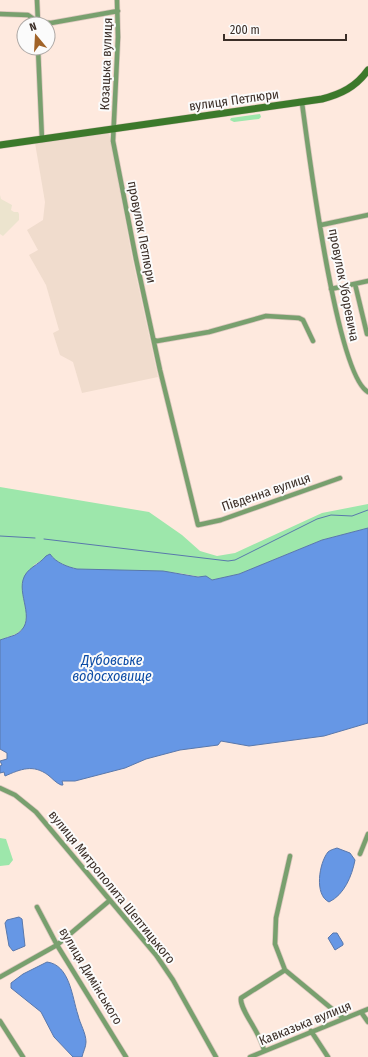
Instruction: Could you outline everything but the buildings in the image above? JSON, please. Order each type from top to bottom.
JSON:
[{"type":"main road","name":"вулиця Петлюри","points":[[0,145],[322,99],[353,87],[368,70]]},
{"type":"street","points":[[37,0],[38,16]]},
{"type":"street","name":"Козацька вулиця","points":[[114,129],[118,11],[117,0]]},
{"type":"street","points":[[56,22],[118,11]]},
{"type":"street","points":[[0,14],[17,13],[29,16]]},
{"type":"street","points":[[38,56],[42,140]]},
{"type":"street","points":[[302,103],[321,224],[368,215]]},
{"type":"street","name":"провулок Петлюри","points":[[114,129],[114,148],[134,252],[198,525]]},
{"type":"street","name":"провулок Уборевича","points":[[321,224],[331,289],[344,345],[353,370],[364,390],[368,392]]},
{"type":"street","points":[[331,289],[368,281]]},
{"type":"street","points":[[355,284],[368,335]]},
{"type":"street","points":[[154,340],[157,341],[209,332],[266,316],[299,318],[303,320],[313,341]]},
{"type":"street","name":"Південна вулиця","points":[[198,525],[221,520],[340,478]]},
{"type":"street","name":"вулиця Митрополита Шептицького","points":[[0,788],[15,795],[36,812],[109,901],[156,955],[173,980],[216,1057]]},
{"type":"street","points":[[360,854],[368,834]]},
{"type":"street","points":[[290,856],[274,932],[275,944],[285,970],[343,1018]]},
{"type":"street","points":[[0,977],[58,945],[109,901]]},
{"type":"street","name":"вулиця Димінського","points":[[37,907],[58,945],[126,1057]]},
{"type":"street","points":[[263,1054],[259,1035],[243,1009],[241,998],[285,970]]},
{"type":"street","name":"Кавказька вулиця","points":[[250,1057],[263,1054],[311,1031],[368,1009]]},
{"type":"street","points":[[361,1012],[368,1022]]},
{"type":"street","points":[[0,1021],[23,1057]]},
{"type":"street","points":[[311,1031],[328,1057]]},
{"type":"shaded area","points":[[109,132],[132,257],[158,377],[82,393],[73,362],[60,355],[53,333],[59,330],[46,285],[29,255],[38,250],[27,230],[43,220],[45,202],[35,143]]},
{"type":"shaded area","points":[[0,195],[1,199],[12,205],[11,210],[18,212],[19,214],[19,220],[3,236],[0,234]]},
{"type":"green space","points":[[260,114],[261,117],[259,119],[234,122],[230,120],[231,118]]},
{"type":"green space","points":[[0,487],[149,512],[182,535],[200,551],[217,556],[235,553],[322,513],[368,504],[368,528],[322,540],[239,574],[212,580],[180,573],[77,569],[66,566],[50,555],[34,565],[23,596],[27,616],[24,628],[16,634],[0,640]]},
{"type":"green space","points":[[0,838],[6,839],[13,860],[9,865],[0,866]]},
{"type":"water","name":"Дубовське водосховище","points":[[368,528],[368,723],[324,736],[249,746],[221,741],[218,745],[180,750],[146,759],[125,768],[75,781],[62,781],[63,785],[59,784],[43,772],[32,769],[16,771],[5,776],[4,772],[0,773],[0,766],[2,765],[0,761],[7,759],[7,753],[0,749],[0,640],[15,635],[22,630],[26,617],[22,587],[23,580],[27,572],[46,556],[50,554],[66,566],[77,569],[163,571],[198,577],[206,576],[212,580],[239,574],[322,540]]},
{"type":"water","points":[[337,848],[350,853],[355,860],[352,872],[343,890],[329,902],[321,893],[320,871],[322,863],[328,852]]},
{"type":"water","points":[[19,917],[22,919],[25,946],[13,951],[9,946],[5,923],[7,920]]},
{"type":"water","points":[[333,933],[337,933],[343,943],[343,945],[335,950],[328,938]]},
{"type":"water","points":[[47,962],[55,964],[61,969],[72,991],[86,1039],[86,1046],[82,1057],[73,1057],[54,1037],[41,1012],[11,988],[11,983],[23,974]]},
{"type":"waterway","points":[[44,539],[228,561],[235,560],[317,519],[331,515],[352,516],[368,510]]},
{"type":"waterway","points":[[0,536],[35,538]]}]
